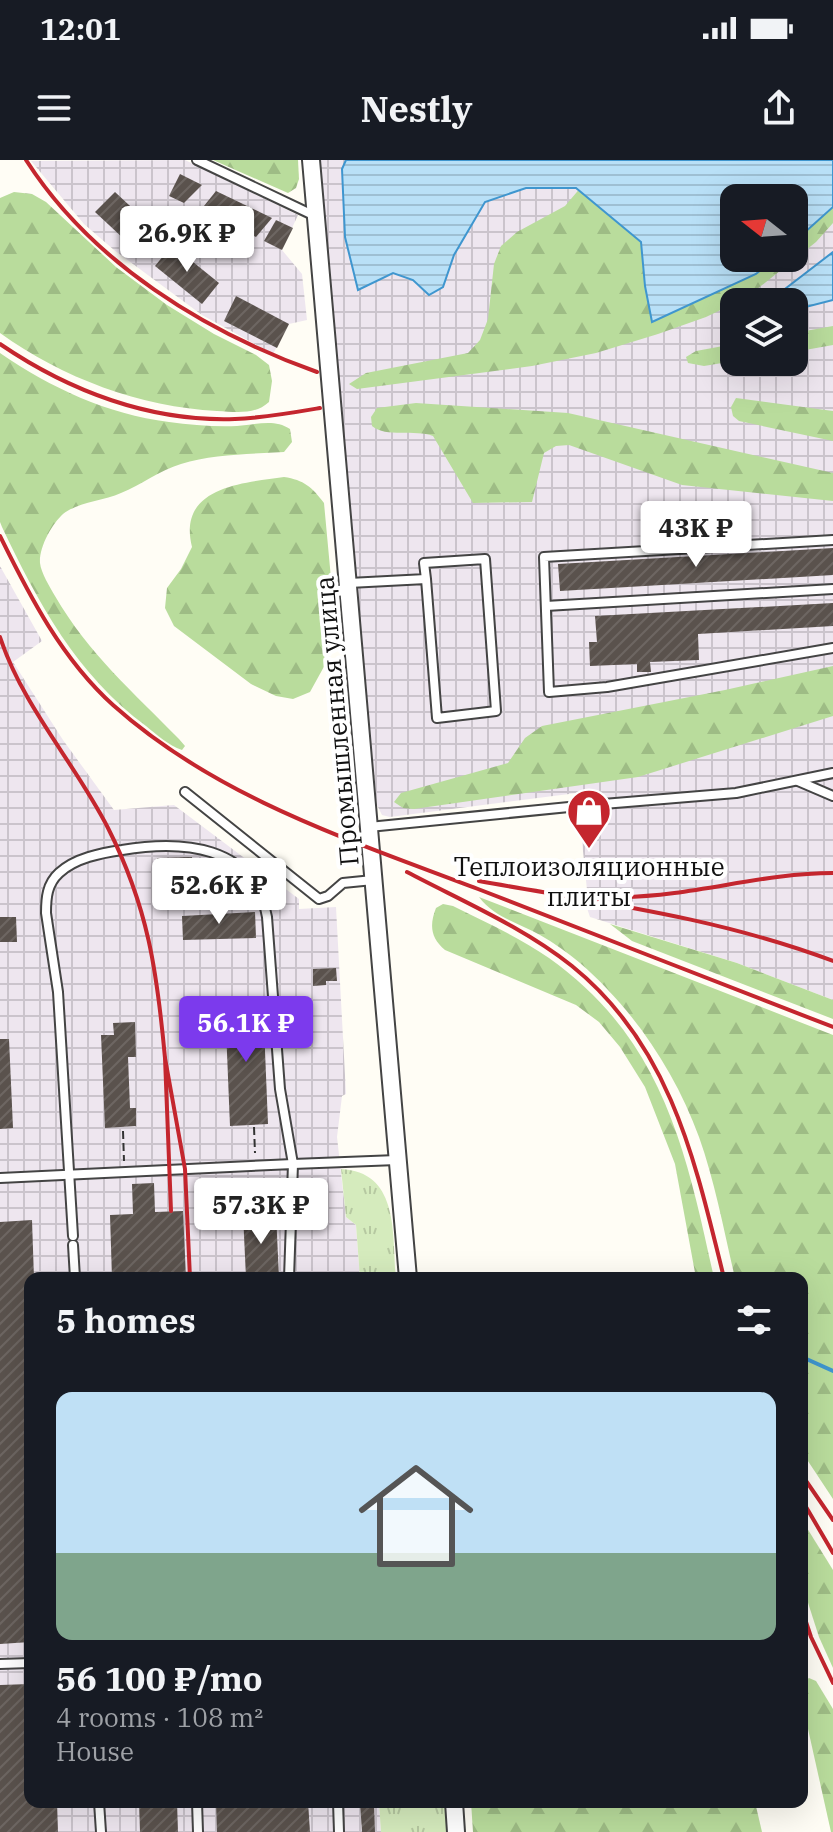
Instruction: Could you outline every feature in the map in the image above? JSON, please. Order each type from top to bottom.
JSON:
[{"type":"street","name":"Промышленная улица","points":[[311,160],[407,1272]]},
{"type":"street","points":[[454,1808],[456,1832]]},
{"type":"lane","points":[[197,160],[316,216]]},
{"type":"lane","points":[[833,540],[544,557],[549,692],[607,687],[833,648]]},
{"type":"lane","points":[[485,559],[496,711],[437,718],[426,579],[424,563],[485,559]]},
{"type":"lane","points":[[348,583],[426,579]]},
{"type":"lane","points":[[546,606],[833,589]]},
{"type":"lane","points":[[369,827],[736,793],[833,773]]},
{"type":"lane","points":[[797,781],[833,796]]},
{"type":"lane","points":[[185,792],[319,899],[328,896],[343,883],[374,880]]},
{"type":"lane","points":[[75,1272],[58,992],[46,913],[49,886],[58,874],[84,859],[118,850],[158,846],[190,847],[221,855],[249,877],[264,903],[280,1089],[293,1164],[289,1272]]},
{"type":"lane","points":[[0,1178],[398,1160]]},
{"type":"lane","points":[[0,1664],[24,1663]]},
{"type":"lane","points":[[99,1808],[101,1832]]},
{"type":"lane","points":[[197,1808],[198,1832]]},
{"type":"lane","points":[[338,1808],[339,1832]]},
{"type":"path","points":[[254,1127],[256,1166]]},
{"type":"path","points":[[123,1131],[124,1172]]},
{"type":"shaded area","points":[[185,160],[298,215],[282,250],[302,274],[307,320],[289,324],[273,354],[202,315],[114,250],[84,224],[31,161]]},
{"type":"shaded area","points":[[318,160],[833,160],[833,1000],[737,963],[590,917],[585,902],[587,890],[577,793],[390,817],[382,815],[377,805]]},
{"type":"shaded area","points":[[0,566],[42,641],[13,662],[63,740],[114,810],[174,805],[299,899],[299,909],[336,907],[346,1094],[342,1096],[337,1137],[346,1217],[356,1225],[360,1272],[24,1272],[24,1808],[379,1808],[381,1832],[0,1832]]},
{"type":"green space","points":[[213,160],[298,160],[299,179],[296,188],[288,193]]},
{"type":"green space","points":[[604,160],[833,160],[833,223],[808,248],[808,184],[720,184],[720,272],[778,272],[758,288],[720,288],[720,310],[706,317],[596,353],[532,366],[357,389],[349,384],[366,373],[468,353],[480,340],[488,319],[494,264],[501,246],[517,232],[565,206]]},
{"type":"green space","points":[[14,192],[32,194],[46,202],[116,267],[167,305],[269,365],[272,381],[269,402],[251,411],[231,412],[188,408],[131,396],[49,364],[0,333],[0,198]]},
{"type":"green space","points":[[833,326],[833,345],[808,349],[808,330]]},
{"type":"green space","points":[[720,347],[720,363],[704,366],[688,363],[686,357],[696,351]]},
{"type":"green space","points":[[0,353],[80,398],[124,413],[186,424],[229,426],[271,423],[290,429],[292,442],[284,452],[206,458],[181,464],[121,493],[76,507],[59,518],[44,543],[40,557],[42,571],[68,617],[112,672],[185,746],[182,750],[163,740],[121,706],[80,661],[45,610],[2,527]]},
{"type":"green space","points":[[736,398],[833,411],[833,441],[739,421],[733,416],[731,407]]},
{"type":"green space","points":[[416,403],[568,413],[833,473],[833,501],[682,485],[569,445],[556,446],[544,453],[532,502],[473,503],[433,436],[385,432],[372,426],[371,417],[377,408]]},
{"type":"green space","points":[[284,477],[307,485],[324,503],[337,643],[310,692],[293,699],[276,696],[251,684],[174,626],[165,608],[167,588],[192,547],[190,527],[194,512],[203,500],[232,486]]},
{"type":"green space","points":[[833,666],[833,716],[638,777],[414,809],[403,808],[394,802],[401,793],[508,763],[525,738],[542,726]]},
{"type":"green space","points":[[479,897],[833,1035],[833,1499],[808,1461],[808,1272],[734,1272],[715,1189],[699,1137],[678,1088],[650,1042],[618,1000],[580,963],[545,938],[499,915]]},
{"type":"green space","points":[[443,904],[453,906],[526,943],[588,990],[619,1024],[644,1061],[664,1100],[680,1142],[713,1272],[695,1272],[675,1164],[645,1087],[620,1047],[599,1022],[576,1005],[445,950],[434,936],[432,920],[436,908]]},
{"type":"green space","points":[[610,924],[737,963],[833,1000],[833,1019],[632,941]]},
{"type":"green space","points":[[341,1169],[360,1173],[374,1181],[383,1193],[392,1225],[396,1272],[360,1272],[356,1225],[346,1217]]},
{"type":"green space","points":[[808,1530],[833,1570],[833,1668],[808,1603]]},
{"type":"green space","points":[[808,1679],[816,1681],[833,1709],[833,1832],[808,1729]]},
{"type":"green space","points":[[379,1808],[446,1808],[448,1832],[381,1832]]},
{"type":"green space","points":[[471,1808],[756,1808],[762,1832],[473,1832]]},
{"type":"water","points":[[346,160],[833,160],[833,207],[808,229],[808,184],[720,184],[720,272],[758,272],[652,322],[641,242],[576,188],[526,188],[485,202],[454,255],[443,287],[429,295],[413,280],[393,273],[358,290],[345,237],[342,169]]},
{"type":"water","points":[[833,252],[833,300],[808,306],[808,288],[786,288]]},
{"type":"building","points":[[180,174],[202,185],[184,203],[169,196]]},
{"type":"building","points":[[216,191],[272,218],[256,237],[200,211]]},
{"type":"building","points":[[115,192],[158,232],[138,252],[95,212]]},
{"type":"building","points":[[276,220],[293,228],[282,250],[264,241]]},
{"type":"building","points":[[172,245],[219,283],[202,304],[155,266]]},
{"type":"building","points":[[236,296],[289,324],[277,348],[224,321]]},
{"type":"building","points":[[833,548],[833,575],[560,591],[558,564]]},
{"type":"building","points":[[833,603],[833,626],[698,634],[699,660],[650,662],[651,672],[637,672],[637,664],[590,666],[589,642],[597,642],[595,616]]},
{"type":"building","points":[[192,857],[194,878],[159,879],[157,858]]},
{"type":"building","points":[[255,912],[256,938],[183,940],[182,916]]},
{"type":"building","points":[[0,917],[16,917],[17,942],[0,942]]},
{"type":"building","points":[[336,968],[337,981],[313,986],[313,969]]},
{"type":"building","points":[[263,1002],[268,1124],[230,1126],[225,1004]]},
{"type":"building","points":[[135,1022],[136,1057],[128,1057],[130,1108],[136,1108],[136,1126],[105,1128],[101,1035],[114,1035],[113,1023]]},
{"type":"building","points":[[0,1039],[9,1039],[13,1128],[0,1129]]},
{"type":"building","points":[[154,1183],[155,1212],[183,1211],[186,1272],[112,1272],[110,1215],[133,1214],[132,1184]]},
{"type":"building","points":[[276,1213],[279,1272],[246,1272],[243,1214]]},
{"type":"building","points":[[32,1220],[34,1272],[24,1272],[24,1642],[0,1644],[0,1222]]},
{"type":"building","points":[[24,1684],[24,1808],[57,1808],[58,1832],[0,1832],[0,1685]]},
{"type":"building","points":[[139,1808],[177,1808],[178,1832],[140,1832]]},
{"type":"building","points":[[216,1808],[308,1808],[310,1832],[217,1832]]},
{"type":"building","points":[[360,1808],[374,1808],[375,1832],[362,1832]]},
{"type":"waterway","points":[[808,1360],[833,1371]]},
{"type":"railway","points":[[26,160],[53,197],[84,231],[154,290],[234,336],[317,372]]},
{"type":"railway","points":[[0,344],[82,389],[141,409],[203,419],[235,419],[320,408]]},
{"type":"railway","points":[[0,536],[35,604],[78,668],[113,705],[153,738],[196,766],[286,814],[334,834],[833,1027]]},
{"type":"railway","points":[[0,637],[22,687],[108,828],[133,885],[154,968],[165,1058]]},
{"type":"railway","points":[[407,872],[492,915],[553,952],[606,998],[633,1032],[656,1069],[674,1108],[702,1191],[722,1272]]},
{"type":"railway","points":[[622,897],[833,873]]},
{"type":"railway","points":[[479,881],[702,922],[833,961]]},
{"type":"railway","points":[[171,1211],[165,1058],[185,1169],[190,1272]]},
{"type":"railway","points":[[808,1484],[833,1520]]},
{"type":"railway","points":[[808,1510],[833,1553]]},
{"type":"railway","points":[[808,1628],[833,1683]]},
{"type":"place","name":"Теплоизоляционные плиты","points":[[589,850]]}]
